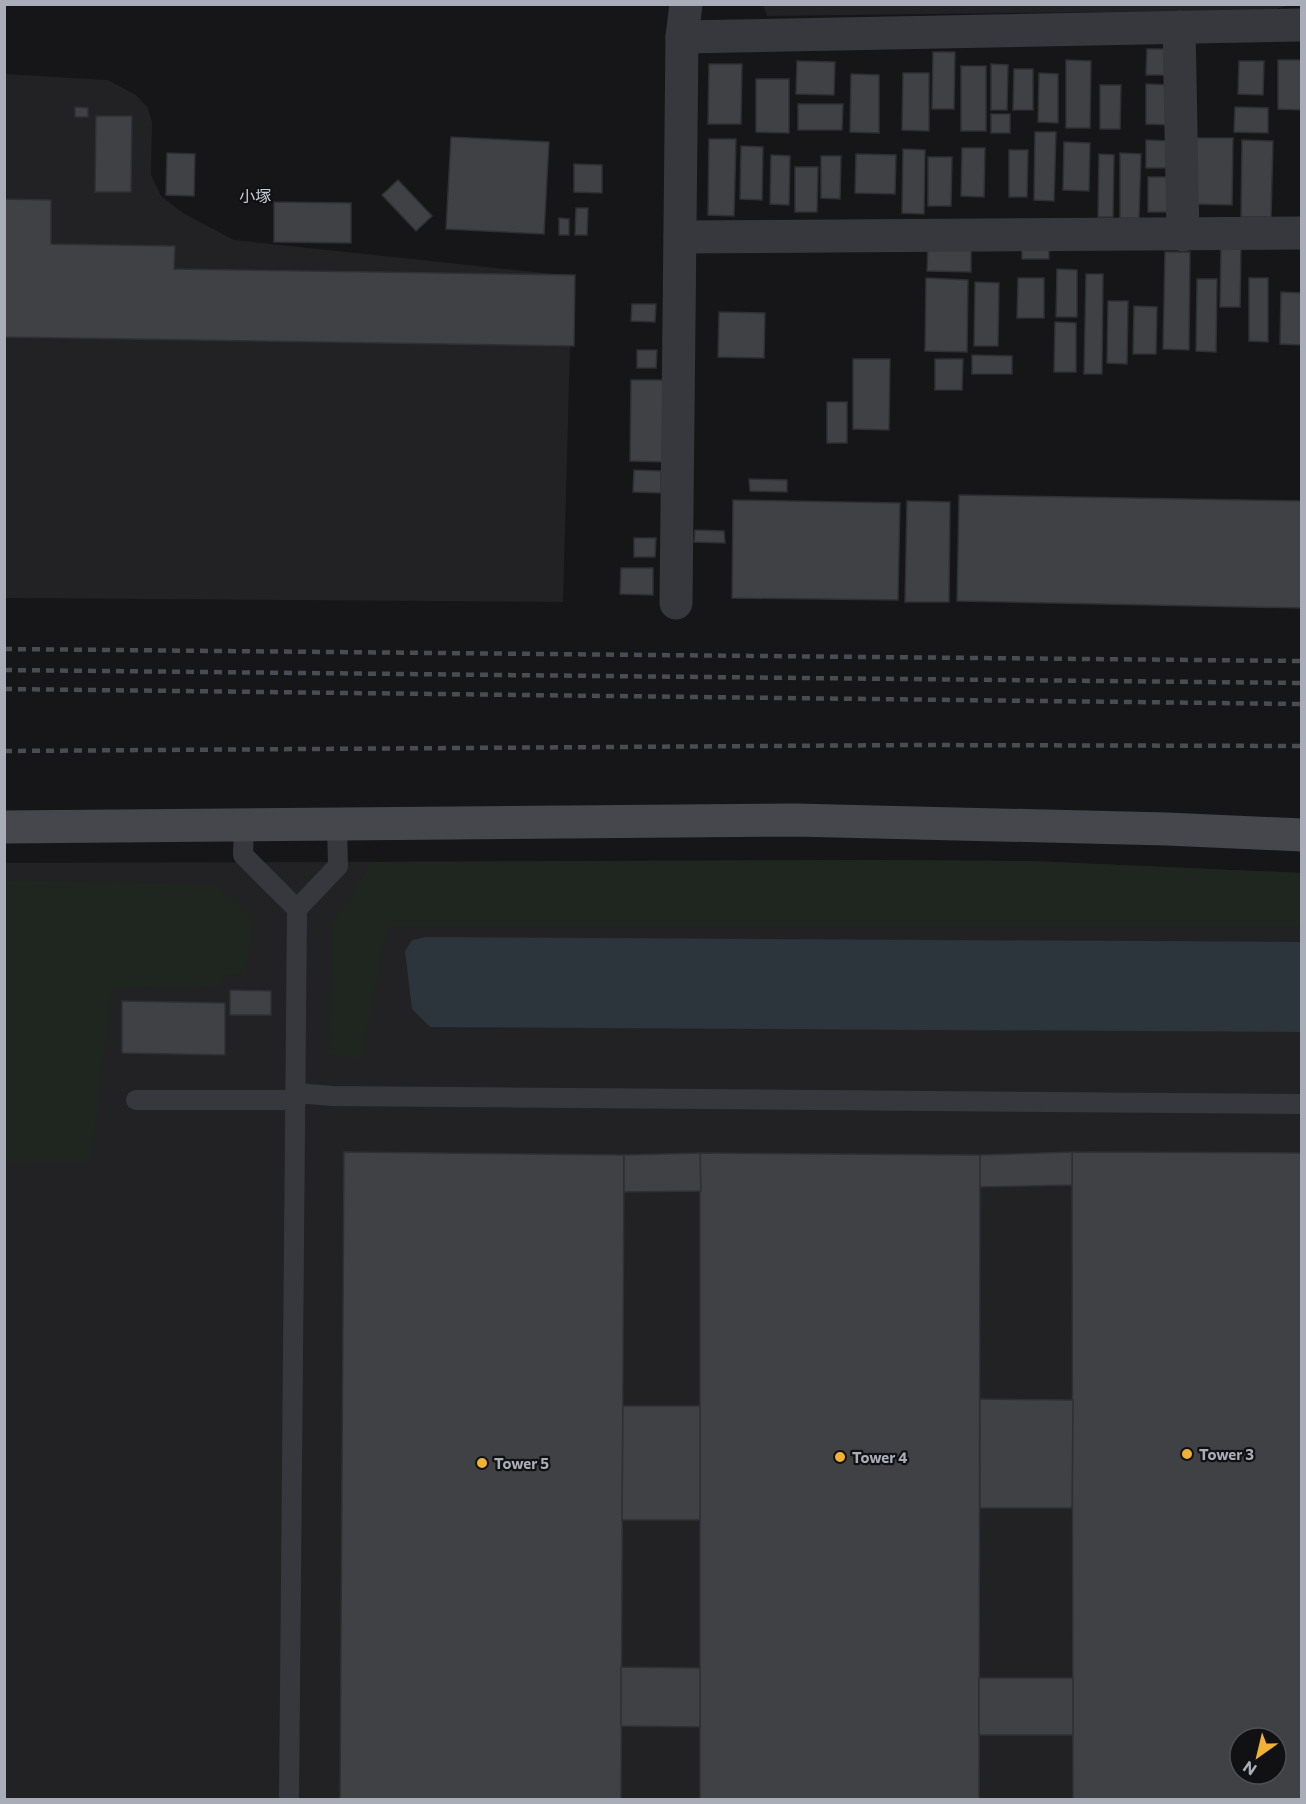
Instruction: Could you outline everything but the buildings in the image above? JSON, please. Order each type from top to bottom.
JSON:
[{"type":"street","points":[[676,603],[682,37],[686,4]]},
{"type":"street","points":[[682,37],[1302,25]]},
{"type":"street","points":[[1179,27],[1183,235]]},
{"type":"street","points":[[680,237],[1302,233]]},
{"type":"street","points":[[4,826],[244,826],[795,820],[1167,829],[1302,835]]},
{"type":"lane","points":[[289,1800],[297,909],[338,866],[337,825]]},
{"type":"lane","points":[[244,826],[243,855],[297,909]]},
{"type":"lane","points":[[136,1100],[344,1096],[1302,1104]]},
{"type":"shaded area","points":[[763,5],[1291,5],[1272,10],[767,16]]},
{"type":"shaded area","points":[[4,74],[108,80],[136,95],[148,108],[152,123],[151,175],[161,196],[183,213],[234,240],[572,276],[563,602],[5,598]]},
{"type":"shaded area","points":[[1031,861],[1301,873],[1301,1799],[5,1799],[4,863]]},
{"type":"shaded area","points":[[1031,861],[1301,873],[1301,926],[387,926],[361,1059],[329,1054],[332,925],[372,862]]},
{"type":"shaded area","points":[[5,880],[216,885],[252,917],[246,973],[225,975],[221,986],[112,988],[91,1161],[5,1161]]},
{"type":"shaded area","points":[[426,937],[1301,942],[1301,1032],[430,1027],[412,1009],[405,951],[412,940]]},
{"type":"railway","points":[[4,649],[1302,661]]},
{"type":"railway","points":[[4,670],[1302,683]]},
{"type":"railway","points":[[4,689],[1302,704]]},
{"type":"railway","points":[[4,751],[915,745],[1302,746]]},
{"type":"place","name":"Tower 3","points":[[1187,1454]]},
{"type":"place","name":"Tower 4","points":[[840,1457]]},
{"type":"place","name":"Tower 5","points":[[482,1463]]},
{"type":"district","name":"小塚","points":[[255,195]]}]
